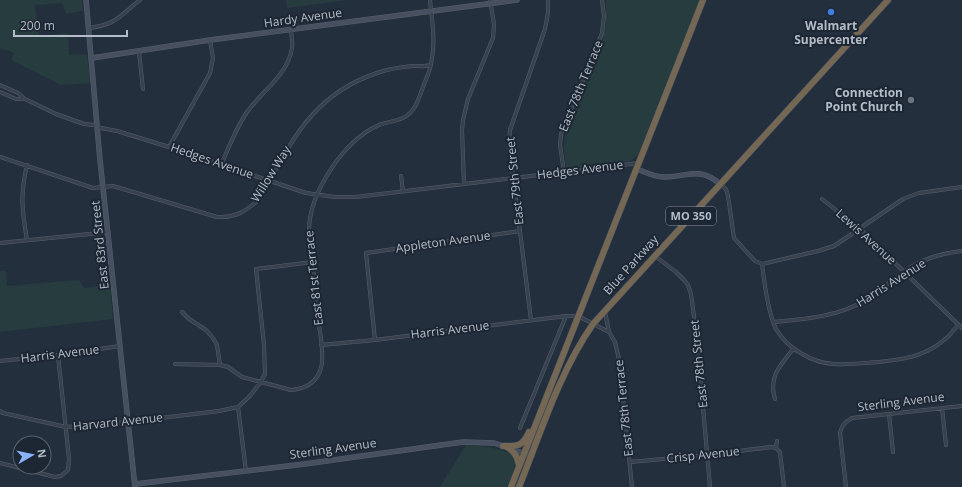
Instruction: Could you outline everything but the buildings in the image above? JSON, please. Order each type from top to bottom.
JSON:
[{"type":"highway","name":"Blue Parkway","points":[[511,487],[703,0]]},
{"type":"highway","name":"Blue Parkway","points":[[519,487],[566,371],[581,342],[593,324],[888,0]]},
{"type":"highway","points":[[503,446],[517,446],[522,444],[540,414]]},
{"type":"highway","points":[[503,446],[511,449],[516,455],[518,467]]},
{"type":"street","name":"East 83rd Street","points":[[86,0],[97,126],[135,486]]},
{"type":"street","points":[[89,28],[104,26],[115,21],[140,0]]},
{"type":"street","name":"East 81st Terrace","points":[[260,383],[291,390],[299,389],[308,386],[316,379],[321,370],[321,345],[308,224],[310,214],[316,195],[332,167],[354,143],[379,126],[402,119],[412,112],[417,104],[431,64],[434,40],[430,0]]},
{"type":"street","name":"Hardy Avenue","points":[[92,58],[210,40],[490,2],[517,0]]},
{"type":"street","name":"East 79th Street","points":[[530,320],[509,143],[510,130],[545,29],[548,13],[548,0]]},
{"type":"street","name":"East 78th Terrace","points":[[564,172],[560,145],[561,134],[602,33],[604,16],[602,0]]},
{"type":"street","points":[[464,184],[463,120],[468,99],[493,38],[494,24],[490,2]]},
{"type":"street","points":[[221,165],[246,113],[259,97],[278,78],[286,65],[292,46],[291,30]]},
{"type":"street","points":[[169,147],[210,74],[213,58],[210,40]]},
{"type":"street","points":[[139,52],[143,89]]},
{"type":"street","name":"Willow Way","points":[[0,157],[93,188],[112,186],[217,217],[237,215],[250,208],[259,199],[302,127],[316,110],[334,95],[355,82],[378,73],[401,67],[431,64]]},
{"type":"street","points":[[0,85],[18,93],[25,99]]},
{"type":"street","points":[[0,92],[16,99],[25,99]]},
{"type":"street","name":"Hedges Avenue","points":[[25,99],[56,114],[84,124],[97,126],[169,147],[306,194],[356,197],[564,172],[638,166]]},
{"type":"street","points":[[27,165],[21,199],[27,240]]},
{"type":"street","points":[[638,166],[652,175],[663,177],[701,174],[713,178],[726,190],[734,238],[755,261],[762,264],[828,248],[860,229],[903,199],[930,190],[962,187]]},
{"type":"street","points":[[401,176],[403,191]]},
{"type":"street","name":"Lewis Avenue","points":[[822,200],[860,229],[961,326]]},
{"type":"street","name":"Appleton Avenue","points":[[375,340],[365,252],[520,231]]},
{"type":"street","points":[[0,243],[109,232]]},
{"type":"street","name":"Harris Avenue","points":[[773,322],[813,317],[850,308],[867,299],[924,260],[944,254],[962,251]]},
{"type":"street","name":"East 78th Street","points":[[655,256],[684,280],[688,285],[691,294],[697,339],[710,487]]},
{"type":"street","points":[[246,471],[238,407],[250,396],[260,383],[264,374],[264,345],[256,269],[313,262]]},
{"type":"street","points":[[762,264],[765,287],[773,322],[781,336],[794,348],[813,358],[833,364],[860,364],[912,357],[930,350],[961,326]]},
{"type":"street","name":"East 78th Terrace","points":[[605,311],[609,332],[615,342],[619,358],[632,487]]},
{"type":"street","points":[[182,312],[189,319],[206,330],[213,338],[220,365]]},
{"type":"street","points":[[520,428],[566,316]]},
{"type":"street","points":[[578,316],[609,332]]},
{"type":"street","name":"Harris Avenue","points":[[321,345],[375,340],[530,320],[578,316]]},
{"type":"street","name":"Harris Avenue","points":[[0,361],[58,355],[120,346]]},
{"type":"street","points":[[775,399],[772,387],[775,375],[794,348]]},
{"type":"street","points":[[0,463],[55,476],[66,474],[69,459],[58,355]]},
{"type":"street","points":[[175,364],[220,365],[228,367],[242,377],[260,383]]},
{"type":"street","name":"Sterling Avenue","points":[[846,487],[840,433],[845,423],[852,418],[962,406]]},
{"type":"street","name":"Harvard Avenue","points":[[0,411],[3,414],[66,427],[128,422],[219,411],[238,407]]},
{"type":"street","points":[[942,408],[946,445]]},
{"type":"street","points":[[889,414],[893,452]]},
{"type":"street","points":[[777,441],[776,448],[780,452],[784,487]]},
{"type":"street","name":"Sterling Avenue","points":[[135,486],[463,442],[486,442],[532,456]]},
{"type":"street","name":"Crisp Avenue","points":[[630,462],[772,447],[776,448]]},
{"type":"green space","points":[[0,0],[82,0],[83,11],[66,14],[62,3],[35,5],[39,36],[68,33],[69,55],[87,54],[90,83],[61,85],[11,60],[14,53],[0,48]]},
{"type":"green space","points":[[286,0],[348,0],[287,8]]},
{"type":"green space","points":[[606,0],[698,0],[699,2],[638,155],[630,161],[568,169],[566,167],[564,149],[565,138],[570,118],[601,44],[606,23]]},
{"type":"green space","points":[[0,271],[6,271],[7,286],[79,280],[84,288],[110,285],[113,319],[0,332]]},
{"type":"green space","points":[[466,445],[478,445],[494,448],[513,456],[515,460],[515,467],[506,487],[440,487]]},
{"type":"place","name":"Walmart Supercenter","points":[[831,12]]},
{"type":"place","name":"Connection Point Church","points":[[911,100]]}]
